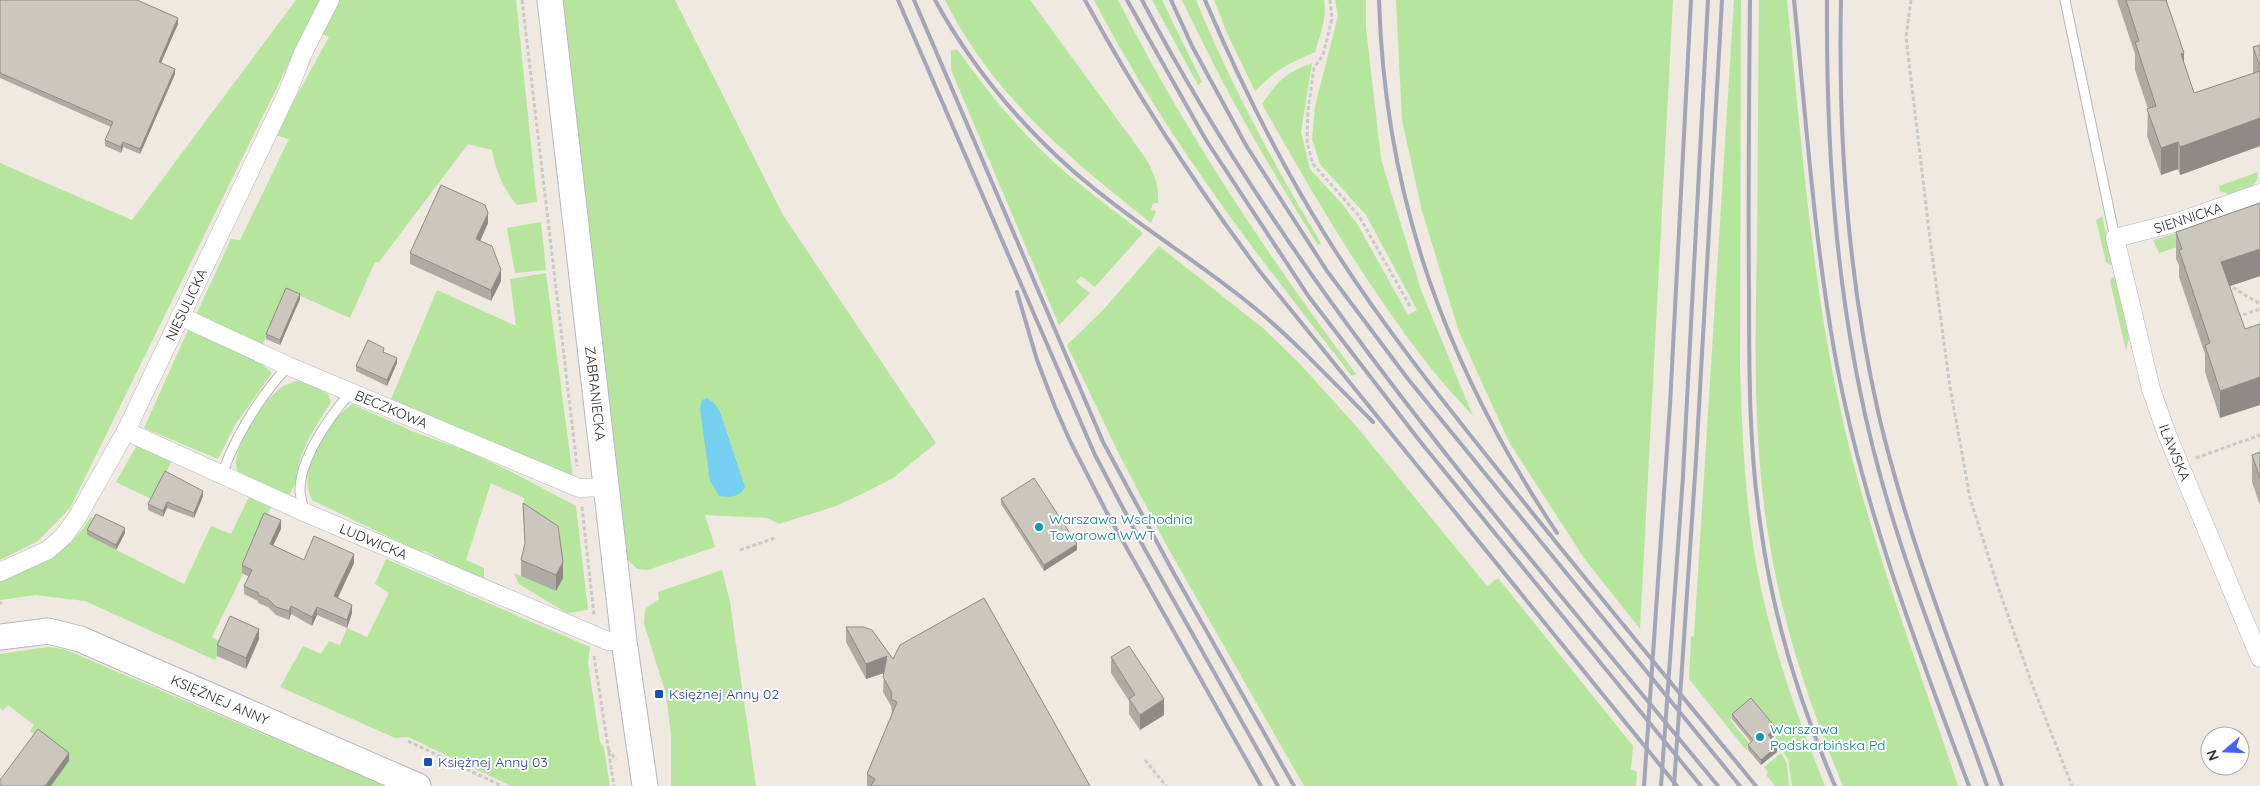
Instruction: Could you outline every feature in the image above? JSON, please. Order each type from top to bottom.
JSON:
[{"type":"main road","name":"ZABRANIECKA","points":[[550,0],[624,641],[645,786]]},
{"type":"main road","name":"KSIĘŻNEJ ANNY","points":[[9,635],[48,631],[80,639],[418,786]]},
{"type":"street","name":"NIESULICKA","points":[[0,572],[48,550],[64,536],[78,516],[126,431],[289,90],[303,52],[330,0]]},
{"type":"street","name":"SIENNICKA","points":[[2115,238],[2178,222],[2260,194]]},
{"type":"street","name":"IŁAWSKA","points":[[2115,238],[2151,390],[2166,432],[2260,658]]},
{"type":"street","name":"BECZKOWA","points":[[180,316],[288,366],[580,488],[606,487]]},
{"type":"street","name":"LUDWICKA","points":[[126,431],[304,512],[608,641],[624,641]]},
{"type":"lane","points":[[2065,0],[2115,238]]},
{"type":"lane","points":[[222,474],[232,448],[248,416],[269,387],[288,366]]},
{"type":"lane","points":[[304,512],[300,492],[302,471],[334,412],[351,392]]},
{"type":"path","points":[[522,0],[580,488],[595,635],[594,660],[614,786]]},
{"type":"path","points":[[1330,0],[1332,19],[1322,55],[1314,68],[1307,143],[1313,164],[1359,216],[1411,308]]},
{"type":"path","points":[[1911,0],[1906,38],[1950,387],[1970,498],[1997,584],[2032,684],[2072,786]]},
{"type":"path","points":[[2229,281],[2232,287],[2260,304]]},
{"type":"path","points":[[2231,319],[2260,309]]},
{"type":"path","points":[[2191,459],[2260,435]]},
{"type":"path","points":[[740,550],[775,538]]},
{"type":"path","points":[[408,741],[502,786]]},
{"type":"path","points":[[608,748],[616,758],[617,767]]},
{"type":"path","points":[[1145,760],[1166,786]]},
{"type":"green space","points":[[296,0],[320,0],[70,508],[38,541],[0,560],[0,163],[132,220]]},
{"type":"green space","points":[[337,0],[516,0],[537,202],[517,205],[501,179],[492,150],[468,144],[379,262],[375,262],[350,318],[287,290],[263,344],[196,315],[231,239],[240,240],[289,139],[275,135],[329,37],[320,33]]},
{"type":"green space","points":[[563,0],[675,0],[783,215],[936,443],[893,478],[836,506],[779,524],[767,518],[705,515],[715,547],[648,570],[637,569],[628,560]]},
{"type":"green space","points":[[945,0],[1030,0],[1151,167],[1157,184],[1158,203],[1153,203],[1151,210],[1156,211],[1151,223],[1062,149],[1010,96],[964,34]]},
{"type":"green space","points":[[1094,0],[1118,0],[1199,145],[1259,238],[1356,374],[1352,376],[1281,285],[1214,194],[1151,100]]},
{"type":"green space","points":[[1152,0],[1162,0],[1202,82],[1198,85]]},
{"type":"green space","points":[[1182,0],[1196,0],[1239,94],[1270,154],[1321,243],[1318,245],[1246,125]]},
{"type":"green space","points":[[1214,0],[1324,0],[1324,20],[1315,52],[1283,68],[1255,91],[1227,33]]},
{"type":"green space","points":[[1335,0],[1366,0],[1366,28],[1381,159],[1421,290],[1473,416],[1435,373],[1406,336],[1362,272],[1262,104],[1273,89],[1288,74],[1312,63],[1301,132],[1310,169],[1343,205],[1359,227],[1408,315],[1417,310],[1366,215],[1320,164],[1312,139],[1315,106],[1338,16]]},
{"type":"green space","points":[[1396,0],[1673,0],[1640,629],[1584,558],[1509,442],[1459,332],[1422,211],[1402,120]]},
{"type":"green space","points":[[1734,0],[1741,0],[1740,370],[1751,530],[1763,596],[1780,660],[1801,724],[1825,786],[1792,786],[1788,759],[1774,739],[1778,735],[1751,702],[1730,720],[1751,745],[1746,750],[1689,679],[1691,637],[1694,636]]},
{"type":"green space","points":[[1759,0],[1787,0],[1809,218],[1834,381],[1870,523],[1958,786],[1843,786],[1819,725],[1788,630],[1768,533],[1757,425],[1756,317]]},
{"type":"green space","points":[[957,49],[994,98],[1035,144],[1074,180],[1143,233],[1095,287],[1081,276],[1076,282],[1090,293],[1059,325],[951,70],[951,51]]},
{"type":"green space","points":[[2258,172],[2256,182],[2249,188],[2231,195],[2220,191],[2219,186]]},
{"type":"green space","points":[[2102,216],[2113,264],[2110,265],[2106,262],[2096,220]]},
{"type":"green space","points":[[541,222],[546,270],[515,273],[507,228]]},
{"type":"green space","points":[[2177,233],[2195,241],[2159,253],[2153,240]]},
{"type":"green space","points":[[1159,246],[1264,329],[1300,364],[1357,427],[1487,586],[1498,578],[1633,746],[1631,769],[1637,772],[1636,786],[1304,786],[1168,548],[1119,454],[1067,345],[1104,309]]},
{"type":"green space","points":[[546,273],[573,478],[565,477],[391,399],[437,290],[516,326],[510,279]]},
{"type":"green space","points":[[2115,277],[2129,338],[2126,351],[2110,281]]},
{"type":"green space","points":[[188,330],[262,364],[272,373],[235,425],[218,459],[144,428]]},
{"type":"green space","points":[[296,381],[307,383],[328,394],[331,402],[305,447],[300,459],[294,486],[289,495],[242,477],[237,468],[237,456],[247,429],[265,403],[282,387]]},
{"type":"green space","points":[[352,404],[414,432],[464,450],[506,469],[576,506],[588,610],[567,613],[519,584],[514,573],[556,590],[563,578],[558,542],[523,519],[524,498],[491,483],[466,560],[484,568],[484,579],[468,574],[425,551],[418,551],[312,500],[308,481],[309,470],[316,450],[334,420]]},
{"type":"green space","points":[[137,445],[172,460],[153,500],[116,482]]},
{"type":"green space","points":[[249,497],[271,507],[243,574],[212,637],[223,643],[215,660],[85,601],[35,595],[0,600],[0,581],[40,563],[62,550],[72,541],[91,517],[96,520],[87,535],[184,584],[211,526],[231,534]]},
{"type":"green space","points":[[386,559],[590,647],[588,663],[600,742],[604,748],[610,786],[511,786],[408,737],[395,738],[280,687],[303,646],[321,654],[329,641],[340,645],[347,628],[367,637],[389,593],[375,584]]},
{"type":"green space","points":[[722,570],[730,602],[756,786],[671,786],[671,735],[666,694],[644,624],[645,609],[659,599],[658,592]]},
{"type":"green space","points":[[47,647],[64,649],[385,786],[50,786],[69,761],[30,731],[34,725],[8,705],[3,711],[0,708],[0,654]]},
{"type":"green space","points":[[1781,753],[1787,763],[1789,786],[1775,786],[1766,775],[1768,772],[1764,767]]},
{"type":"water","points":[[707,398],[715,404],[720,412],[745,487],[734,496],[719,496],[710,481],[700,409],[702,400]]},
{"type":"building","points":[[0,0],[137,0],[178,18],[159,62],[175,69],[140,149],[123,142],[121,147],[105,140],[113,122],[0,73]]},
{"type":"building","points":[[2126,0],[2166,0],[2184,53],[2181,54],[2194,93],[2260,71],[2260,118],[2180,147],[2178,142],[2161,148],[2147,109],[2156,106],[2135,42],[2139,41]]},
{"type":"building","points":[[2260,45],[2260,67],[2253,47]]},
{"type":"building","points":[[441,185],[485,205],[488,213],[476,239],[492,246],[501,270],[491,290],[410,253]]},
{"type":"building","points":[[2260,203],[2260,249],[2221,262],[2245,329],[2260,324],[2260,377],[2220,391],[2205,345],[2210,343],[2179,250],[2182,249],[2176,232]]},
{"type":"building","points":[[286,288],[300,294],[280,340],[266,334]]},
{"type":"building","points":[[368,340],[384,348],[383,352],[397,358],[387,380],[356,366]]},
{"type":"building","points":[[2260,452],[2260,478],[2252,455]]},
{"type":"building","points":[[165,471],[203,491],[194,513],[167,502],[163,511],[148,504]]},
{"type":"building","name":"Warszawa Wschodnia Towarowa WWT","points":[[1034,478],[1077,544],[1044,565],[1001,499]]},
{"type":"building","points":[[523,503],[558,526],[563,562],[556,575],[521,560],[525,543]]},
{"type":"building","points":[[264,513],[281,520],[270,544],[304,560],[314,536],[354,554],[334,596],[352,605],[347,620],[317,607],[312,617],[291,606],[289,611],[276,607],[268,599],[258,595],[259,593],[244,586],[252,570],[242,565]]},
{"type":"building","points":[[96,514],[125,528],[116,545],[87,530]]},
{"type":"building","points":[[984,598],[1090,786],[871,786],[875,779],[867,774],[897,702],[891,699],[892,693],[883,677],[887,656],[866,664],[846,627],[863,627],[872,630],[893,659],[900,645]]},
{"type":"building","points":[[230,616],[259,629],[246,658],[217,645]]},
{"type":"building","points":[[1129,646],[1164,699],[1140,715],[1129,699],[1135,695],[1111,657]]},
{"type":"building","name":"Warszawa Podskarbińska Pd","points":[[1751,698],[1776,728],[1768,735],[1777,746],[1761,760],[1748,745],[1753,740],[1732,714]]},
{"type":"building","points":[[38,729],[69,753],[45,786],[2,786],[0,780]]},
{"type":"railway","points":[[898,0],[1095,455],[1143,546],[1278,786]]},
{"type":"railway","points":[[914,0],[1103,442],[1172,570],[1294,786]]},
{"type":"railway","points":[[935,0],[979,69],[1014,112],[1052,152],[1094,189],[1256,309],[1301,350],[1373,422]]},
{"type":"railway","points":[[1085,0],[1146,106],[1213,207],[1261,273],[1677,786]]},
{"type":"railway","points":[[1127,0],[1206,140],[1309,297],[1419,440],[1701,786]]},
{"type":"railway","points":[[1142,0],[1202,107],[1267,210],[1337,310],[1410,408],[1485,503],[1718,786]]},
{"type":"railway","points":[[1171,0],[1192,46],[1247,147],[1327,271],[1408,379],[1740,786]]},
{"type":"railway","points":[[1205,0],[1231,60],[1275,148],[1324,233],[1367,299],[1413,362],[1486,455],[1756,786]]},
{"type":"railway","points":[[1379,0],[1384,74],[1394,144],[1409,213],[1429,280],[1454,345],[1484,408],[1518,471],[1557,533]]},
{"type":"railway","points":[[1644,786],[1670,405],[1691,0]]},
{"type":"railway","points":[[1661,786],[1683,476],[1708,0]]},
{"type":"railway","points":[[1674,786],[1696,460],[1722,0]]},
{"type":"railway","points":[[1750,0],[1749,352],[1750,411],[1757,499],[1766,562],[1780,627],[1810,724],[1835,786]]},
{"type":"railway","points":[[1794,0],[1821,267],[1846,411],[1875,520],[1892,574],[1969,786]]},
{"type":"railway","points":[[1827,0],[1829,119],[1837,237],[1853,354],[1865,413],[1890,511],[1903,551],[1987,786]]},
{"type":"railway","points":[[1841,0],[1841,105],[1847,209],[1868,365],[1879,416],[1905,510],[1935,603],[2002,786]]},
{"type":"railway","points":[[1017,292],[1037,360],[1070,441],[1107,513],[1261,786]]},
{"type":"place","name":"Warszawa Wschodnia Towarowa WWT","points":[[1039,527]]},
{"type":"place","name":"Księżnej Anny 02","points":[[659,694]]},
{"type":"place","name":"Warszawa Podskarbińska Pd","points":[[1760,737]]},
{"type":"place","name":"Księżnej Anny 03","points":[[428,762]]}]
